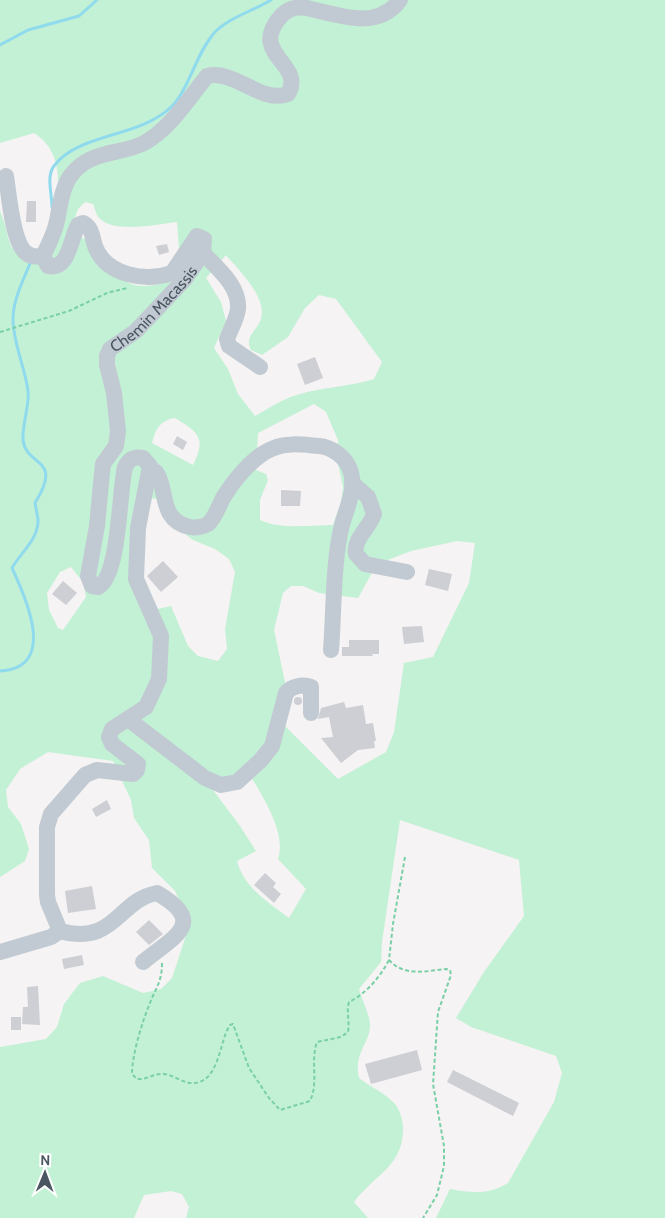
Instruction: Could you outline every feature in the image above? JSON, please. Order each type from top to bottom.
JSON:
[{"type":"street","points":[[6,176],[16,232],[21,248],[36,256],[56,227],[62,198],[71,174],[82,164],[103,154],[144,143],[155,136],[207,76],[217,73],[276,96],[288,94],[291,89],[290,76],[274,50],[270,36],[275,23],[286,11],[302,7],[348,17],[378,17],[389,12],[400,0]]},
{"type":"street","name":"Chemin Macassis","points":[[36,256],[48,266],[58,267],[62,264],[78,225],[83,223],[91,232],[95,246],[108,264],[119,272],[146,277],[162,276],[176,270],[197,236],[204,239],[203,253],[185,279],[136,330],[113,345],[106,356],[108,374],[114,392],[118,432],[116,446],[103,464],[97,526],[88,576],[92,586],[98,587],[105,581],[116,542],[124,467],[133,458],[143,458],[148,462],[150,472]]},
{"type":"street","points":[[203,253],[228,279],[235,292],[238,310],[227,339],[229,346],[260,367]]},
{"type":"street","points":[[60,931],[48,902],[45,867],[48,819],[85,775],[97,770],[133,774],[137,770],[138,764],[112,744],[108,737],[112,729],[146,707],[159,679],[161,636],[136,580],[138,528],[150,472],[156,472],[159,476],[163,500],[170,513],[180,523],[190,527],[206,525],[239,476],[264,453],[274,447],[322,446],[334,450],[349,467],[352,482],[351,499],[338,542],[331,650]]},
{"type":"street","points":[[352,482],[368,497],[374,514],[369,528],[357,541],[356,554],[365,564],[407,572]]},
{"type":"street","points":[[128,719],[205,778],[221,785],[237,782],[261,760],[272,746],[286,693],[289,689],[304,686],[311,687],[311,713]]},
{"type":"street","points":[[0,952],[51,937],[60,931],[72,934],[105,928],[146,895],[157,893],[177,910],[185,922],[182,930],[143,962]]},
{"type":"path","points":[[0,332],[69,311],[107,293],[140,282],[146,277]]},
{"type":"path","points":[[162,946],[160,984],[149,1004],[132,1062],[132,1074],[137,1080],[164,1074],[194,1083],[203,1080],[216,1064],[225,1031],[233,1024],[249,1068],[269,1098],[280,1110],[310,1101],[314,1092],[314,1050],[317,1042],[341,1037],[348,1032],[349,1019],[346,1011],[349,1002],[358,998],[372,984],[389,960],[393,924],[405,857]]},
{"type":"path","points":[[389,960],[394,965],[404,969],[417,972],[446,969],[450,970],[452,975],[438,1012],[433,1084],[444,1146],[444,1166],[437,1195],[424,1218]]},
{"type":"green space","points":[[0,0],[665,0],[665,1218],[436,1218],[450,1189],[480,1192],[494,1190],[508,1183],[554,1102],[562,1073],[556,1056],[471,1027],[456,1018],[484,972],[524,916],[519,860],[400,820],[382,942],[381,962],[359,989],[368,1015],[370,1031],[360,1054],[358,1069],[359,1078],[390,1099],[396,1106],[401,1116],[403,1131],[398,1154],[354,1202],[368,1218],[186,1218],[189,1207],[182,1194],[171,1191],[144,1195],[134,1218],[0,1218],[0,1047],[46,1039],[57,1027],[64,1004],[80,983],[103,976],[143,993],[161,989],[172,978],[190,923],[175,891],[152,868],[149,840],[134,818],[131,800],[113,761],[48,752],[20,769],[6,790],[8,807],[21,824],[29,849],[25,861],[0,877],[0,211],[14,250],[20,254],[42,260],[55,210],[58,175],[55,159],[47,145],[34,133],[0,143]],"holes":[[[85,202],[93,204],[99,218],[115,226],[136,227],[177,222],[181,276],[163,283],[148,286],[136,285],[125,281],[106,265],[85,239],[68,236],[78,209]],[[226,255],[251,284],[260,302],[262,310],[261,319],[250,337],[249,345],[251,350],[262,355],[288,337],[305,308],[319,295],[336,299],[382,362],[374,379],[297,395],[255,416],[238,394],[228,369],[214,348],[226,321],[221,302],[206,278]],[[314,404],[326,412],[338,440],[337,459],[343,487],[341,502],[333,525],[286,526],[260,520],[260,500],[268,480],[266,474],[256,470],[258,433]],[[175,418],[189,427],[198,437],[200,442],[199,448],[193,465],[152,443],[159,426],[165,421]],[[136,496],[157,499],[173,525],[193,540],[215,549],[229,559],[235,572],[225,629],[227,649],[218,661],[198,656],[188,646],[171,606],[144,612],[136,600],[132,586],[130,557]],[[457,541],[475,543],[469,583],[433,657],[404,663],[394,732],[386,752],[338,779],[273,714],[286,687],[274,630],[283,593],[291,586],[303,586],[319,593],[358,598],[377,564],[411,551]],[[71,567],[83,582],[86,597],[63,630],[58,628],[49,610],[47,593],[60,572]],[[250,775],[272,815],[279,838],[280,849],[278,859],[306,889],[289,918],[258,894],[245,879],[237,861],[256,851],[213,790]]]},
{"type":"building","points":[[27,201],[36,201],[36,222],[26,222]]},
{"type":"building","points":[[167,244],[169,252],[159,255],[156,246]]},
{"type":"building","points":[[315,357],[323,378],[305,385],[297,364]]},
{"type":"building","points":[[177,436],[187,442],[183,450],[173,444]]},
{"type":"building","points":[[281,490],[301,491],[300,506],[281,506]]},
{"type":"building","points":[[163,561],[178,577],[161,592],[147,576]]},
{"type":"building","points":[[429,569],[452,574],[448,591],[425,585]]},
{"type":"building","points":[[63,581],[77,593],[66,605],[52,594]]},
{"type":"building","points":[[422,626],[424,642],[404,644],[402,627]]},
{"type":"building","points":[[349,640],[379,640],[379,654],[372,654],[373,656],[342,656],[342,647],[349,647]]},
{"type":"building","points":[[298,697],[302,701],[298,705],[294,701]]},
{"type":"building","points":[[344,702],[346,708],[363,705],[366,724],[373,723],[376,741],[374,741],[375,748],[358,750],[341,763],[321,738],[333,737],[329,717],[318,719],[321,708]]},
{"type":"building","points":[[107,800],[111,809],[96,817],[92,809]]},
{"type":"building","points":[[265,873],[276,883],[273,887],[281,894],[274,903],[254,885]]},
{"type":"building","points":[[92,886],[96,909],[68,913],[65,891]]},
{"type":"building","points":[[149,920],[163,934],[149,945],[136,932]]},
{"type":"building","points":[[82,955],[84,965],[64,969],[62,959]]},
{"type":"building","points":[[38,986],[40,1025],[22,1024],[23,1007],[28,1007],[27,987]]},
{"type":"building","points":[[11,1017],[21,1017],[21,1030],[11,1030]]},
{"type":"building","points":[[417,1050],[422,1070],[371,1084],[365,1064]]},
{"type":"building","points":[[453,1070],[519,1103],[513,1116],[447,1082]]},
{"type":"waterway","points":[[0,45],[28,30],[79,16],[97,0]]},
{"type":"waterway","points":[[52,207],[50,175],[54,166],[65,155],[78,147],[143,125],[158,117],[177,100],[202,50],[215,32],[235,18],[271,0]]},
{"type":"waterway","points":[[0,671],[18,667],[28,658],[33,645],[30,613],[12,568],[36,533],[38,519],[35,503],[46,478],[45,470],[30,455],[23,440],[28,391],[17,346],[13,319],[19,289],[31,261]]}]
